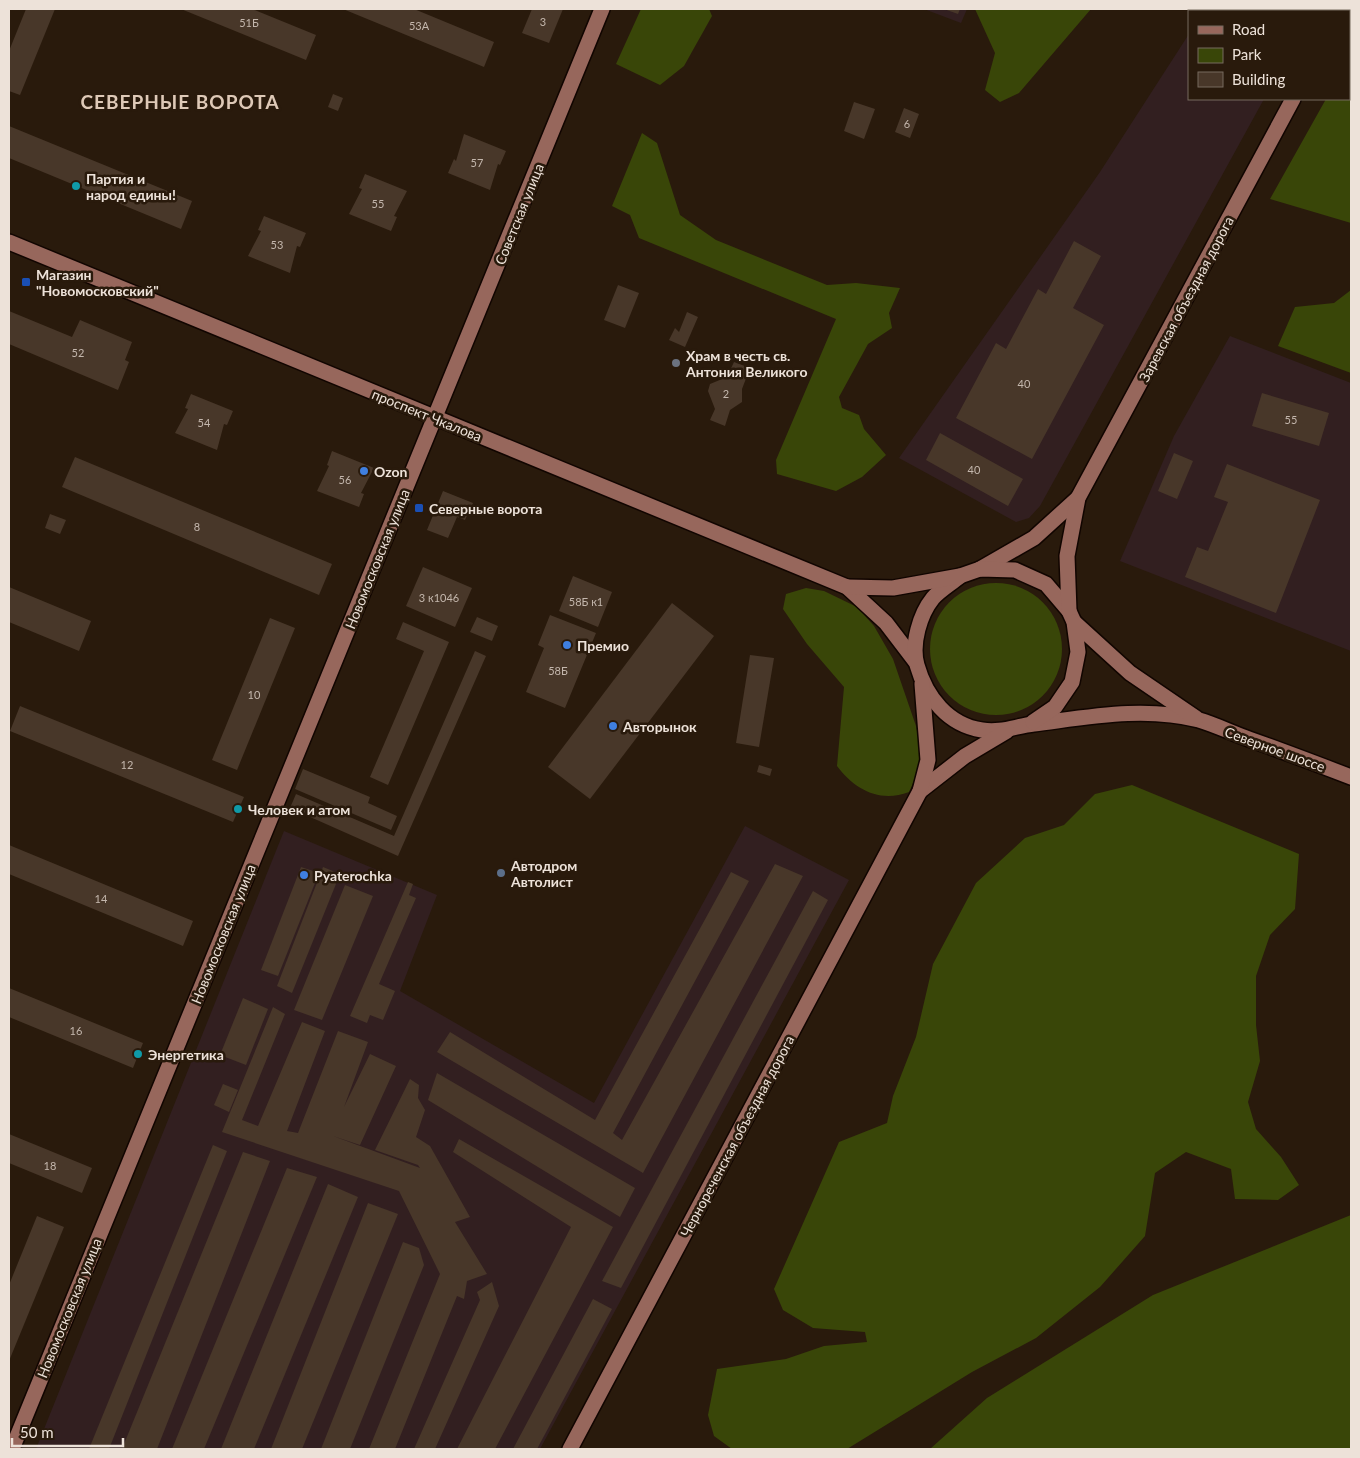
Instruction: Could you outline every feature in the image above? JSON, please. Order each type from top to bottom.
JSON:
[{"type":"main road","name":"Советская улица","points":[[436,419],[602,9]]},
{"type":"main road","name":"Заревская объездная дорога","points":[[1078,498],[1292,100]]},
{"type":"main road","name":"проспект Чкалова","points":[[9,242],[846,587]]},
{"type":"main road","name":"Новомосковская улица","points":[[12,1449],[436,419]]},
{"type":"main road","points":[[846,587],[893,588],[960,576],[980,569],[1034,538],[1078,498]]},
{"type":"main road","points":[[1030,724],[1055,707],[1072,682],[1078,652],[1071,617],[1067,556],[1078,498]]},
{"type":"main road","points":[[980,569],[1015,570],[1046,584],[1071,617],[1130,672],[1199,720]]},
{"type":"main road","points":[[915,661],[918,627],[934,597],[960,576]]},
{"type":"main road","points":[[846,587],[886,624],[915,661],[922,684],[928,760],[920,791]]},
{"type":"main road","points":[[922,684],[937,706],[957,722],[982,730],[1008,731]]},
{"type":"main road","points":[[920,791],[965,756],[1008,731],[1030,724],[1130,713],[1199,720]]},
{"type":"main road","name":"Северное шоссе","points":[[1199,720],[1351,777]]},
{"type":"main road","name":"Чернореченская объездная дорога","points":[[570,1449],[920,791]]},
{"type":"shaded area","points":[[924,9],[967,9],[961,23]]},
{"type":"shaded area","points":[[1206,9],[1313,9],[1312,10]]},
{"type":"shaded area","points":[[1188,36],[1188,100],[1263,100],[1040,506],[1029,518],[1016,522],[899,458],[1100,172]]},
{"type":"shaded area","points":[[1230,336],[1351,383],[1351,651],[1120,561],[1174,436]]},
{"type":"shaded area","points":[[745,826],[849,880],[540,1449],[36,1449],[284,831],[437,895],[400,991],[594,1103]]},
{"type":"green space","points":[[641,9],[709,9],[712,16],[684,66],[660,85],[616,64]]},
{"type":"green space","points":[[975,9],[1091,9],[1019,93],[1000,102],[985,90],[995,53]]},
{"type":"green space","points":[[1351,54],[1351,223],[1270,199],[1325,100],[1350,100]]},
{"type":"green space","points":[[642,133],[657,143],[680,215],[716,240],[827,285],[856,283],[900,288],[889,313],[892,328],[868,344],[839,397],[842,408],[859,415],[864,429],[886,455],[862,477],[836,491],[777,474],[776,460],[836,319],[639,238],[630,215],[612,206]]},
{"type":"green space","points":[[1351,290],[1351,373],[1278,346],[1295,307],[1334,303]]},
{"type":"green space","points":[[996,583],[1021,588],[1033,594],[1051,612],[1057,624],[1062,649],[1057,674],[1051,686],[1033,704],[1021,710],[996,715],[971,710],[959,704],[941,686],[935,674],[930,649],[935,624],[941,612],[959,594],[971,588]]},
{"type":"green space","points":[[806,588],[824,591],[857,607],[874,626],[893,659],[916,726],[923,761],[909,792],[888,796],[869,792],[852,782],[837,766],[844,687],[807,644],[783,609],[786,594]]},
{"type":"green space","points":[[1132,785],[1299,854],[1295,909],[1270,935],[1256,976],[1256,1025],[1260,1061],[1248,1102],[1256,1129],[1281,1157],[1299,1185],[1278,1200],[1235,1199],[1231,1169],[1186,1152],[1155,1173],[1145,1236],[1100,1287],[1036,1338],[972,1372],[847,1449],[732,1449],[714,1436],[708,1415],[717,1369],[786,1359],[824,1346],[867,1342],[865,1332],[813,1328],[783,1310],[774,1289],[839,1142],[887,1123],[893,1096],[916,1037],[933,964],[976,883],[1025,838],[1064,825],[1095,794]]},
{"type":"green space","points":[[1351,1215],[1351,1449],[930,1449],[987,1398],[1153,1295]]},
{"type":"building","points":[[26,9],[55,9],[20,95],[9,91],[9,51]]},
{"type":"building","points":[[181,9],[252,9],[316,35],[306,60]]},
{"type":"building","points":[[343,9],[414,9],[494,42],[484,67]]},
{"type":"building","points":[[532,9],[563,9],[549,43],[522,33]]},
{"type":"building","points":[[944,9],[960,9],[958,14]]},
{"type":"building","points":[[333,94],[343,98],[338,111],[328,107]]},
{"type":"building","points":[[854,102],[875,109],[864,139],[844,131]]},
{"type":"building","points":[[904,108],[919,114],[910,138],[895,132]]},
{"type":"building","points":[[9,126],[192,201],[181,229],[9,158]]},
{"type":"building","points":[[464,134],[506,151],[500,165],[498,164],[490,190],[448,173],[454,159],[456,161]]},
{"type":"building","points":[[365,174],[407,191],[394,216],[397,217],[391,231],[349,214],[362,189],[359,188]]},
{"type":"building","points":[[264,216],[306,233],[300,247],[297,246],[290,273],[248,256],[261,231],[258,230]]},
{"type":"building","points":[[1074,241],[1101,256],[1073,308],[1104,325],[1032,459],[956,418],[996,343],[1006,349],[1038,289],[1046,294]]},
{"type":"building","points":[[618,285],[639,293],[625,328],[604,320]]},
{"type":"building","points":[[9,311],[72,337],[80,320],[132,342],[125,360],[129,362],[118,390],[9,344]]},
{"type":"building","points":[[687,312],[698,317],[685,347],[669,340],[675,328],[679,332]]},
{"type":"building","name":"Храм в честь св. Антония Великого","points":[[734,362],[750,368],[742,389],[742,402],[730,410],[725,426],[710,420],[715,409],[708,391],[710,384],[727,377]]},
{"type":"building","points":[[1262,393],[1329,413],[1319,446],[1252,426]]},
{"type":"building","points":[[191,394],[233,411],[227,425],[224,424],[217,450],[175,433],[188,409],[185,408]]},
{"type":"building","points":[[940,433],[1023,479],[1008,506],[926,460]]},
{"type":"building","points":[[332,451],[374,468],[361,493],[364,494],[359,507],[317,491],[329,466],[327,465]]},
{"type":"building","points":[[1174,453],[1193,461],[1177,499],[1158,491]]},
{"type":"building","points":[[75,457],[332,564],[319,595],[62,487]]},
{"type":"building","points":[[1227,464],[1320,500],[1276,613],[1185,577],[1197,547],[1208,551],[1228,502],[1214,497]]},
{"type":"building","points":[[443,491],[473,503],[465,520],[457,517],[448,538],[427,530]]},
{"type":"building","points":[[50,514],[66,520],[60,534],[45,528]]},
{"type":"building","points":[[423,567],[472,588],[455,627],[406,606]]},
{"type":"building","points":[[573,576],[612,592],[598,627],[559,611]]},
{"type":"building","points":[[9,587],[91,621],[79,651],[9,622]]},
{"type":"building","points":[[672,603],[714,636],[590,799],[548,767]]},
{"type":"building","points":[[550,615],[596,633],[565,708],[526,692],[544,648],[538,645]]},
{"type":"building","points":[[477,617],[498,626],[492,641],[470,632]]},
{"type":"building","points":[[270,618],[295,628],[237,770],[212,760]]},
{"type":"building","points":[[403,622],[449,642],[388,785],[370,777],[424,651],[396,639]]},
{"type":"building","points":[[475,651],[486,656],[398,856],[290,808],[296,794],[394,836]]},
{"type":"building","points":[[750,655],[774,658],[759,747],[736,743]]},
{"type":"building","points":[[20,706],[244,797],[233,822],[10,731]]},
{"type":"building","points":[[759,765],[772,769],[770,776],[757,772]]},
{"type":"building","points":[[303,769],[370,797],[368,803],[397,816],[391,830],[295,789]]},
{"type":"building","points":[[9,845],[193,921],[183,946],[9,874]]},
{"type":"building","points":[[775,864],[803,876],[643,1173],[437,1052],[450,1032],[595,1120],[731,872],[749,881],[613,1133],[622,1140]]},
{"type":"building","points":[[301,867],[319,873],[278,976],[261,970]]},
{"type":"building","points":[[323,867],[340,874],[292,993],[277,986]]},
{"type":"building","points":[[408,882],[413,884],[409,895],[416,898],[379,984],[395,991],[383,1020],[370,1015],[367,1023],[350,1016]]},
{"type":"building","points":[[345,885],[373,896],[322,1020],[294,1010]]},
{"type":"building","points":[[813,891],[828,900],[621,1288],[602,1281]]},
{"type":"building","points":[[9,988],[143,1043],[133,1068],[9,1017]]},
{"type":"building","points":[[243,998],[268,1009],[246,1065],[220,1055]]},
{"type":"building","points":[[273,1007],[285,1014],[242,1120],[258,1126],[302,1022],[325,1031],[287,1131],[298,1133],[338,1031],[368,1042],[344,1107],[370,1054],[396,1066],[360,1145],[333,1136],[420,1168],[418,1165],[375,1150],[410,1079],[419,1085],[418,1098],[425,1110],[416,1137],[430,1146],[470,1217],[455,1222],[487,1274],[467,1281],[464,1299],[457,1296],[395,1449],[369,1449],[440,1274],[399,1191],[222,1132]]},
{"type":"building","points":[[437,1073],[635,1188],[620,1217],[428,1100]]},
{"type":"building","points":[[223,1084],[238,1090],[229,1112],[214,1105]]},
{"type":"building","points":[[9,1134],[92,1168],[82,1193],[9,1163]]},
{"type":"building","points":[[459,1139],[613,1227],[495,1449],[457,1449],[571,1227],[453,1152]]},
{"type":"building","points":[[213,1145],[227,1151],[109,1449],[89,1449]]},
{"type":"building","points":[[243,1152],[270,1161],[157,1449],[122,1449]]},
{"type":"building","points":[[287,1168],[317,1177],[204,1449],[172,1449]]},
{"type":"building","points":[[328,1184],[358,1197],[254,1449],[221,1449]]},
{"type":"building","points":[[368,1203],[398,1214],[302,1449],[271,1449]]},
{"type":"building","points":[[37,1216],[64,1227],[9,1361],[9,1285]]},
{"type":"building","points":[[403,1242],[419,1248],[424,1265],[350,1449],[321,1449]]},
{"type":"building","points":[[492,1282],[499,1306],[435,1449],[414,1449],[480,1300],[477,1292]]},
{"type":"building","points":[[593,1299],[612,1309],[537,1449],[513,1449]]},
{"type":"place","name":"Партия и народ едины!","points":[[76,186]]},
{"type":"place","name":"Магазин \"Новомосковский\"","points":[[26,282]]},
{"type":"place","name":"Храм в честь св. Антония Великого","points":[[676,363]]},
{"type":"place","name":"Ozon","points":[[364,471]]},
{"type":"place","name":"Северные ворота","points":[[419,508]]},
{"type":"place","name":"Премио","points":[[567,645]]},
{"type":"place","name":"Авторынок","points":[[613,726]]},
{"type":"place","name":"Человек и атом","points":[[238,809]]},
{"type":"place","name":"Автодром Автолист","points":[[501,873]]},
{"type":"place","name":"Pyaterochka","points":[[304,875]]},
{"type":"place","name":"Энергетика","points":[[138,1054]]},
{"type":"district","name":"СЕВЕРНЫЕ ВОРОТА","points":[[180,101]]}]
